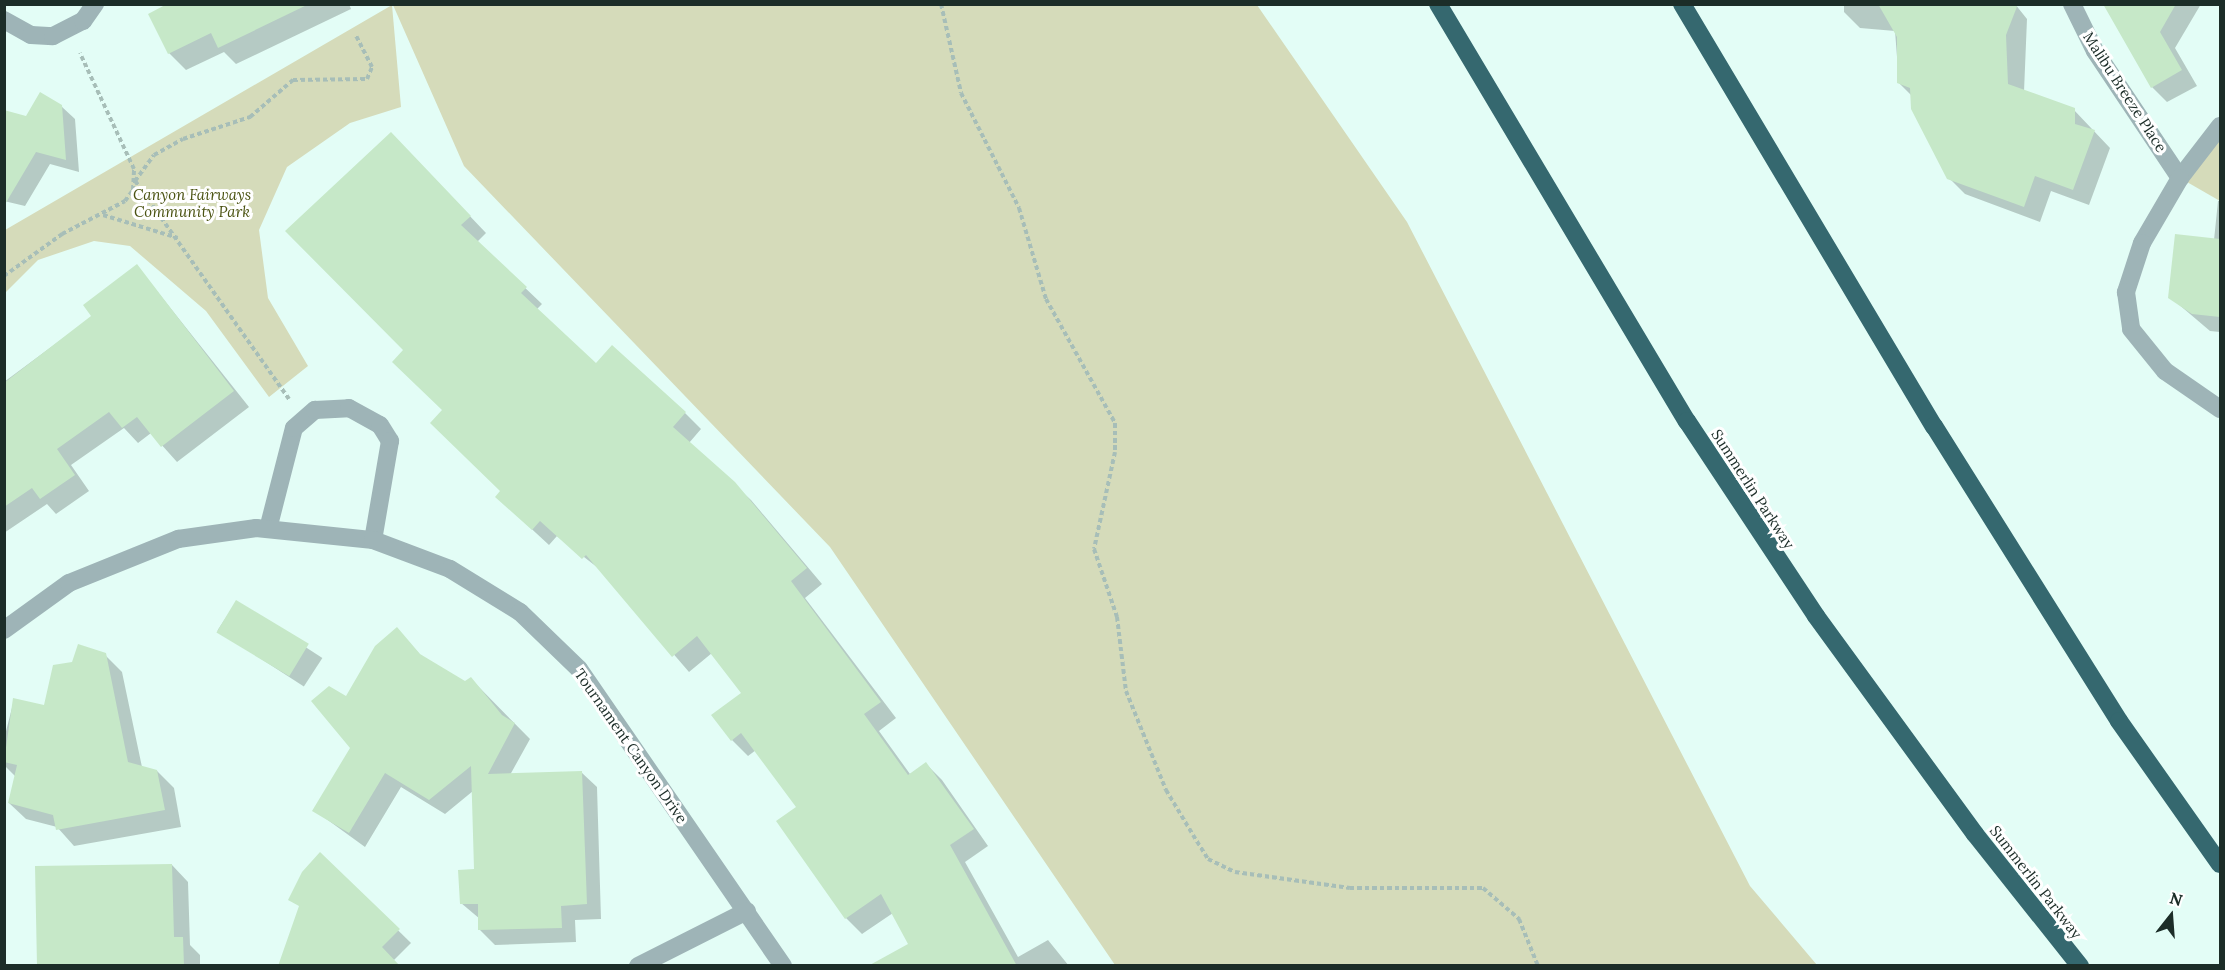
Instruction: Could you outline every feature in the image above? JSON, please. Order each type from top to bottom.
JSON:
[{"type":"highway","name":"Summerlin Parkway","points":[[1438,4],[1687,421],[1816,616],[1975,834],[2080,966]]},
{"type":"highway","points":[[1682,4],[1934,426],[2119,721],[2220,864]]},
{"type":"street","points":[[4,20],[31,35],[70,30],[95,4]]},
{"type":"street","name":"Malibu Breeze Place","points":[[2072,4],[2095,51],[2180,178]]},
{"type":"street","points":[[2220,126],[2180,178],[2142,243],[2127,292],[2131,329],[2165,371],[2220,409]]},
{"type":"street","points":[[268,529],[294,428],[302,418],[315,410],[349,408],[380,425],[390,441],[373,540]]},
{"type":"street","name":"Tournament Canyon Drive","points":[[4,630],[69,583],[178,539],[268,529],[373,540],[450,569],[510,606],[579,669],[783,966]]},
{"type":"street","points":[[638,966],[747,911]]},
{"type":"path","points":[[941,4],[961,93],[1019,208],[1046,299],[1115,423],[1115,452],[1094,549],[1118,617],[1126,691],[1166,790],[1193,835],[1208,859],[1235,872],[1350,888],[1483,888],[1519,920],[1538,966]]},
{"type":"path","points":[[70,30],[135,181],[182,240],[302,418]]},
{"type":"path","points":[[4,276],[62,234],[103,215],[125,201],[135,181],[154,155],[183,139],[250,117],[293,80],[367,79],[372,67],[356,36]]},
{"type":"path","points":[[103,215],[142,223],[182,240]]},
{"type":"green space","name":"Canyon Fairways Community Park","points":[[392,5],[401,107],[350,123],[287,167],[259,230],[268,298],[308,366],[269,397],[206,311],[130,246],[94,241],[38,260],[5,293],[5,230]]},
{"type":"green space","points":[[393,5],[1257,5],[1407,222],[1750,886],[1817,965],[1115,965],[830,547],[464,166]]},
{"type":"green space","points":[[2220,126],[2220,201],[2180,178]]},
{"type":"building","points":[[167,4],[309,4],[218,48],[211,33],[168,54],[148,14]]},
{"type":"building","points":[[1878,4],[2018,4],[2006,35],[2008,84],[2075,108],[2075,124],[2095,130],[2073,190],[2035,176],[2024,207],[1947,179],[1911,109],[1910,88],[1897,83],[1897,37]]},
{"type":"building","points":[[2103,4],[2176,4],[2160,32],[2182,70],[2151,88]]},
{"type":"building","points":[[40,92],[62,105],[66,160],[36,152],[4,206],[4,110],[26,116]]},
{"type":"building","points":[[391,132],[471,216],[461,225],[527,287],[521,293],[596,363],[612,345],[686,412],[673,427],[735,482],[807,568],[791,581],[881,702],[864,714],[908,775],[926,762],[974,829],[950,845],[1017,966],[868,966],[908,944],[881,894],[845,919],[776,821],[796,807],[741,733],[731,741],[711,715],[741,693],[697,636],[672,657],[586,555],[582,559],[540,521],[532,530],[495,497],[500,491],[430,423],[442,410],[392,362],[403,350],[285,231]]},
{"type":"building","points":[[2175,234],[2220,239],[2220,317],[2192,314],[2168,298]]},
{"type":"building","points":[[137,264],[234,391],[161,447],[137,417],[122,428],[109,412],[57,449],[75,475],[40,499],[32,488],[4,507],[4,383],[91,316],[83,305]]},
{"type":"building","points":[[236,600],[309,644],[289,676],[216,633]]},
{"type":"building","points":[[397,627],[420,654],[465,681],[471,677],[502,715],[515,723],[488,774],[582,771],[587,904],[561,906],[562,928],[478,930],[478,904],[460,904],[458,870],[474,869],[471,766],[429,800],[385,773],[349,833],[312,811],[350,748],[311,701],[329,686],[346,696],[375,646]]},
{"type":"building","points":[[78,644],[106,653],[128,762],[157,770],[165,810],[56,830],[53,815],[8,803],[17,765],[4,762],[13,698],[44,705],[53,665],[72,662]]},
{"type":"building","points":[[320,852],[400,929],[382,947],[400,966],[278,966],[299,906],[288,900],[302,872]]},
{"type":"building","points":[[172,864],[174,937],[183,937],[184,966],[37,966],[35,866]]}]
